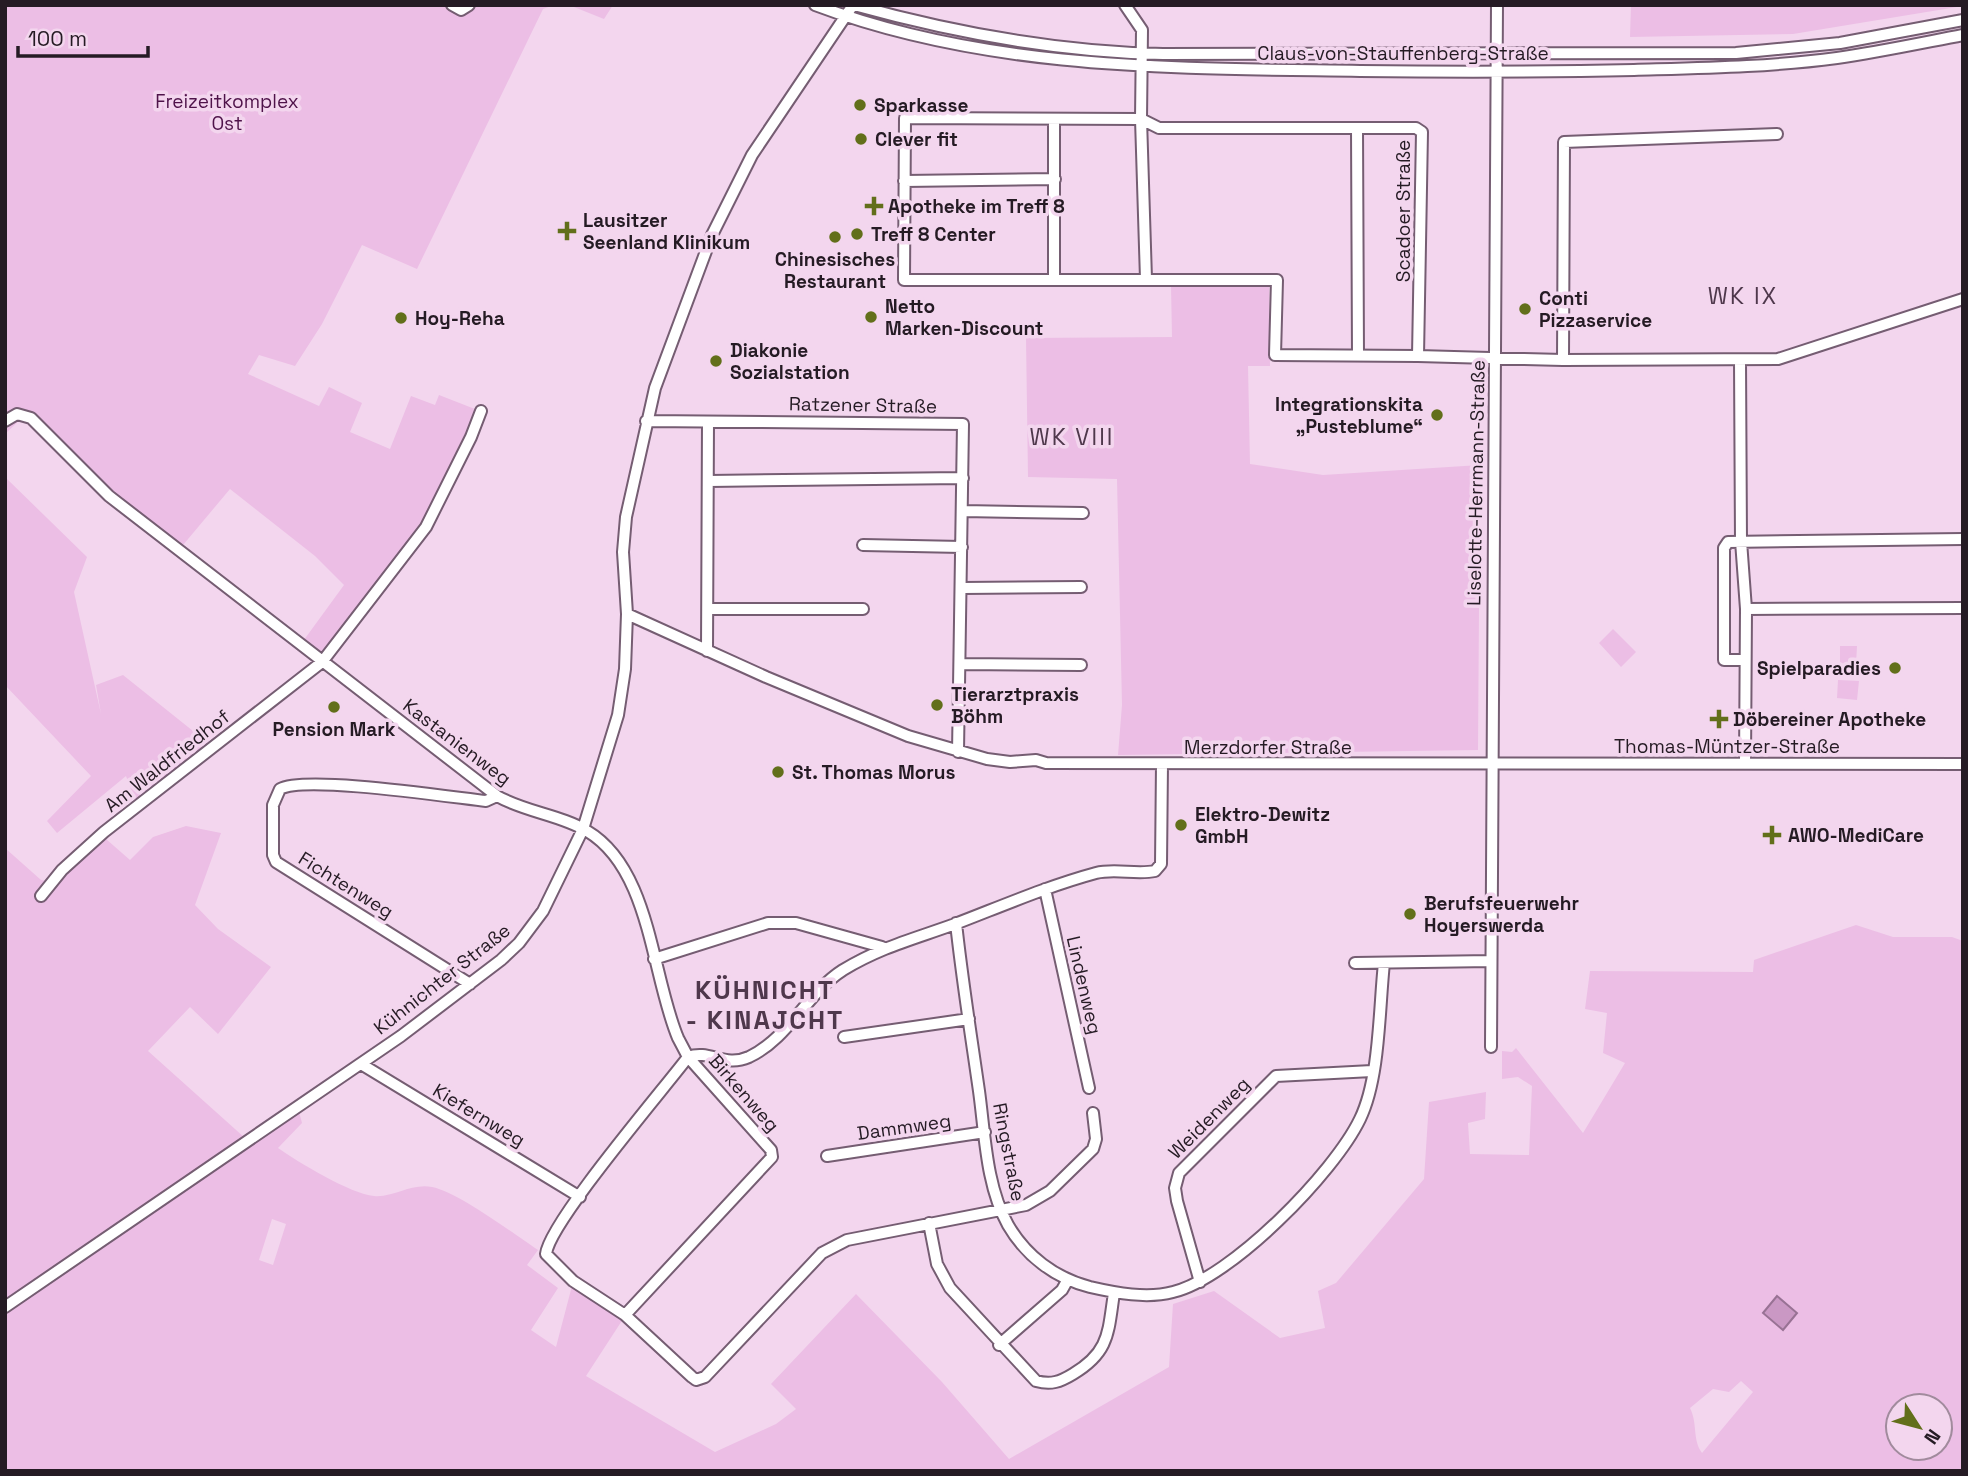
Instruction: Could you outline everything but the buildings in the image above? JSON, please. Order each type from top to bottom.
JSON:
[{"type":"street","points":[[452,5],[461,9],[469,5]]},
{"type":"street","name":"Claus-von-Stauffenberg-Straße","points":[[815,5],[845,17],[973,48],[1047,60],[1142,68],[1496,72],[1746,67],[1836,58],[1963,35]]},
{"type":"street","name":"Claus-von-Stauffenberg-Straße","points":[[853,5],[922,24],[974,34],[1097,52],[1143,53],[1736,53],[1840,43],[1963,20]]},
{"type":"street","name":"Kühnichter Straße","points":[[5,1307],[361,1065],[501,960],[530,930],[554,892],[583,829],[618,715],[625,669],[627,614],[623,552],[626,517],[646,421],[689,291],[729,199],[774,118],[853,5]]},
{"type":"street","points":[[1125,5],[1142,30],[1146,279]]},
{"type":"street","name":"Liselotte-Herrmann-Straße","points":[[1491,1047],[1490,763],[1497,5]]},
{"type":"street","name":"Scadoer Straße","points":[[904,181],[905,118],[1142,119],[1166,129],[1416,128],[1424,138],[1418,356]]},
{"type":"street","points":[[1054,120],[1054,279]]},
{"type":"street","points":[[1357,128],[1358,355]]},
{"type":"street","points":[[1563,360],[1564,142],[1777,134]]},
{"type":"street","points":[[1055,179],[904,181],[904,280],[1277,280],[1275,355],[1563,360],[1778,359],[1963,299]]},
{"type":"street","points":[[1740,361],[1741,541],[1746,609],[1745,763]]},
{"type":"street","points":[[322,662],[426,527],[471,437],[481,411]]},
{"type":"street","name":"Kastanienweg","points":[[5,421],[17,414],[31,418],[109,496],[497,796],[518,808],[583,829]]},
{"type":"street","name":"Ratzener Straße","points":[[646,421],[963,424],[963,588],[958,752]]},
{"type":"street","points":[[708,422],[708,651]]},
{"type":"street","points":[[709,481],[963,478]]},
{"type":"street","points":[[963,511],[1083,513]]},
{"type":"street","points":[[1745,660],[1724,660],[1724,548],[1728,542],[1963,539]]},
{"type":"street","points":[[863,545],[962,547]]},
{"type":"street","points":[[963,588],[1081,587]]},
{"type":"street","points":[[1746,609],[1963,608]]},
{"type":"street","points":[[709,609],[863,610]]},
{"type":"street","name":"Merzdorfer Straße","points":[[627,614],[883,727],[958,752],[1010,762],[1022,759],[1046,764],[1490,763]]},
{"type":"street","name":"Am Waldfriedhof","points":[[41,895],[62,870],[104,832],[322,662]]},
{"type":"street","points":[[961,664],[1081,665]]},
{"type":"street","name":"Thomas-Müntzer-Straße","points":[[1490,763],[1963,764]]},
{"type":"street","points":[[583,829],[626,869],[671,1021],[688,1056],[701,1052],[717,1060],[747,1058],[776,1038],[832,979],[882,947],[956,923],[1045,889],[1104,872],[1150,872],[1158,868],[1162,764]]},
{"type":"street","name":"Fichtenweg","points":[[470,984],[276,862],[273,855],[274,805],[280,789],[298,785],[347,785],[486,801],[497,796]]},
{"type":"street","name":"Lindenweg","points":[[1045,889],[1089,1088]]},
{"type":"street","points":[[654,959],[768,923],[796,923],[882,947]]},
{"type":"street","name":"Ringstraße","points":[[956,923],[993,1183],[1002,1211],[1016,1236],[1034,1257],[1067,1281],[1114,1293],[1157,1295],[1200,1282],[1253,1244],[1333,1158],[1360,1119],[1372,1071]]},
{"type":"street","points":[[857,942],[860,960]]},
{"type":"street","points":[[1355,963],[1491,961]]},
{"type":"street","points":[[1372,1071],[1384,963]]},
{"type":"street","points":[[844,1037],[969,1019]]},
{"type":"street","name":"Birkenweg","points":[[625,1315],[772,1157],[771,1150],[688,1056],[551,1236],[546,1254],[573,1281],[625,1315],[692,1377],[701,1379],[822,1253],[845,1241],[929,1223]]},
{"type":"street","name":"Kiefernweg","points":[[361,1065],[580,1197]]},
{"type":"street","name":"Weidenweg","points":[[1200,1282],[1175,1195],[1179,1173],[1276,1076],[1372,1071]]},
{"type":"street","points":[[1093,1113],[1096,1139],[1087,1156],[1049,1191],[1026,1205],[929,1223],[937,1264],[945,1280],[999,1345],[1036,1381],[1051,1384],[1061,1381],[1089,1364],[1104,1346],[1114,1293]]},
{"type":"street","name":"Dammweg","points":[[827,1156],[985,1132]]},
{"type":"street","points":[[999,1345],[1062,1290],[1067,1281]]},
{"type":"green space","name":"Freizeitkomplex Ost","points":[[5,5],[451,5],[466,15],[474,5],[554,5],[543,9],[417,269],[362,245],[322,324],[295,366],[259,355],[248,374],[319,406],[329,387],[362,403],[350,432],[390,449],[411,396],[435,405],[439,395],[480,411],[442,497],[322,661],[301,644],[344,585],[315,556],[230,489],[178,551],[25,415],[5,434]]},
{"type":"green space","points":[[569,5],[613,5],[604,19]]},
{"type":"green space","points":[[1631,5],[1963,6],[1793,34],[1630,37]]},
{"type":"green space","points":[[1171,286],[1269,286],[1270,366],[1248,366],[1250,464],[1323,475],[1480,465],[1478,750],[1118,755],[1122,705],[1117,479],[1028,477],[1026,338],[1172,337]]},
{"type":"green space","points":[[5,477],[87,557],[74,592],[101,714],[96,685],[123,675],[208,743],[135,801],[126,776],[57,833],[47,821],[91,776],[5,685]]},
{"type":"green space","points":[[1613,629],[1636,652],[1621,667],[1599,643]]},
{"type":"green space","points":[[1840,646],[1857,646],[1856,665],[1840,665]]},
{"type":"green space","points":[[1838,680],[1859,681],[1857,700],[1837,698]]},
{"type":"green space","points":[[186,826],[221,833],[195,905],[218,929],[271,967],[218,1034],[190,1007],[148,1051],[245,1138],[298,1108],[302,1123],[278,1148],[311,1169],[352,1190],[374,1196],[424,1186],[443,1190],[486,1214],[538,1250],[527,1265],[558,1288],[531,1330],[556,1347],[573,1282],[625,1316],[586,1376],[715,1452],[776,1424],[796,1409],[771,1384],[856,1294],[942,1382],[1009,1459],[1169,1367],[1173,1304],[1214,1291],[1280,1338],[1325,1328],[1318,1291],[1336,1283],[1424,1179],[1429,1102],[1486,1092],[1485,1119],[1468,1123],[1470,1154],[1529,1155],[1532,1086],[1518,1077],[1502,1079],[1502,1051],[1512,1052],[1516,1048],[1583,1133],[1625,1063],[1603,1053],[1607,1013],[1585,1009],[1590,971],[1753,972],[1754,960],[1856,925],[1893,937],[1952,937],[1963,941],[1963,1471],[5,1471],[5,848],[41,880],[58,882],[106,839],[130,860],[153,837]],"holes":[[[272,1219],[286,1224],[273,1265],[259,1260]],[[1741,1381],[1753,1392],[1702,1453],[1690,1408],[1713,1389],[1729,1392]]]},
{"type":"shaded area","points":[[1777,1296],[1797,1313],[1783,1330],[1763,1313]]},
{"type":"place","name":"Sparkasse","points":[[860,105]]},
{"type":"place","name":"Clever fit","points":[[861,139]]},
{"type":"place","name":"Apotheke im Treff 8","points":[[874,206]]},
{"type":"place","name":"Lausitzer Seenland Klinikum","points":[[567,231]]},
{"type":"place","name":"Treff 8 Center","points":[[857,234]]},
{"type":"place","name":"Chinesisches Restaurant","points":[[835,237]]},
{"type":"place","name":"Conti Pizzaservice","points":[[1525,309]]},
{"type":"place","name":"Netto Marken-Discount","points":[[871,317]]},
{"type":"place","name":"Hoy-Reha","points":[[401,318]]},
{"type":"place","name":"Diakonie Sozialstation","points":[[716,361]]},
{"type":"place","name":"Integrationskita „Pusteblume“","points":[[1437,415]]},
{"type":"place","name":"Spielparadies","points":[[1895,668]]},
{"type":"place","name":"Tierarztpraxis Böhm","points":[[937,705]]},
{"type":"place","name":"Pension Mark","points":[[334,707]]},
{"type":"place","name":"Döbereiner Apotheke","points":[[1719,719]]},
{"type":"place","name":"St. Thomas Morus","points":[[778,772]]},
{"type":"place","name":"Elektro-Dewitz GmbH","points":[[1181,825]]},
{"type":"place","name":"AWO-MediCare","points":[[1772,835]]},
{"type":"place","name":"Berufsfeuerwehr Hoyerswerda","points":[[1410,914]]},
{"type":"district","name":"WK IX","points":[[1743,296]]},
{"type":"district","name":"WK VIII","points":[[1072,437]]},
{"type":"district","name":"KÜHNICHT - KINAJCHT","points":[[765,1005]]}]
